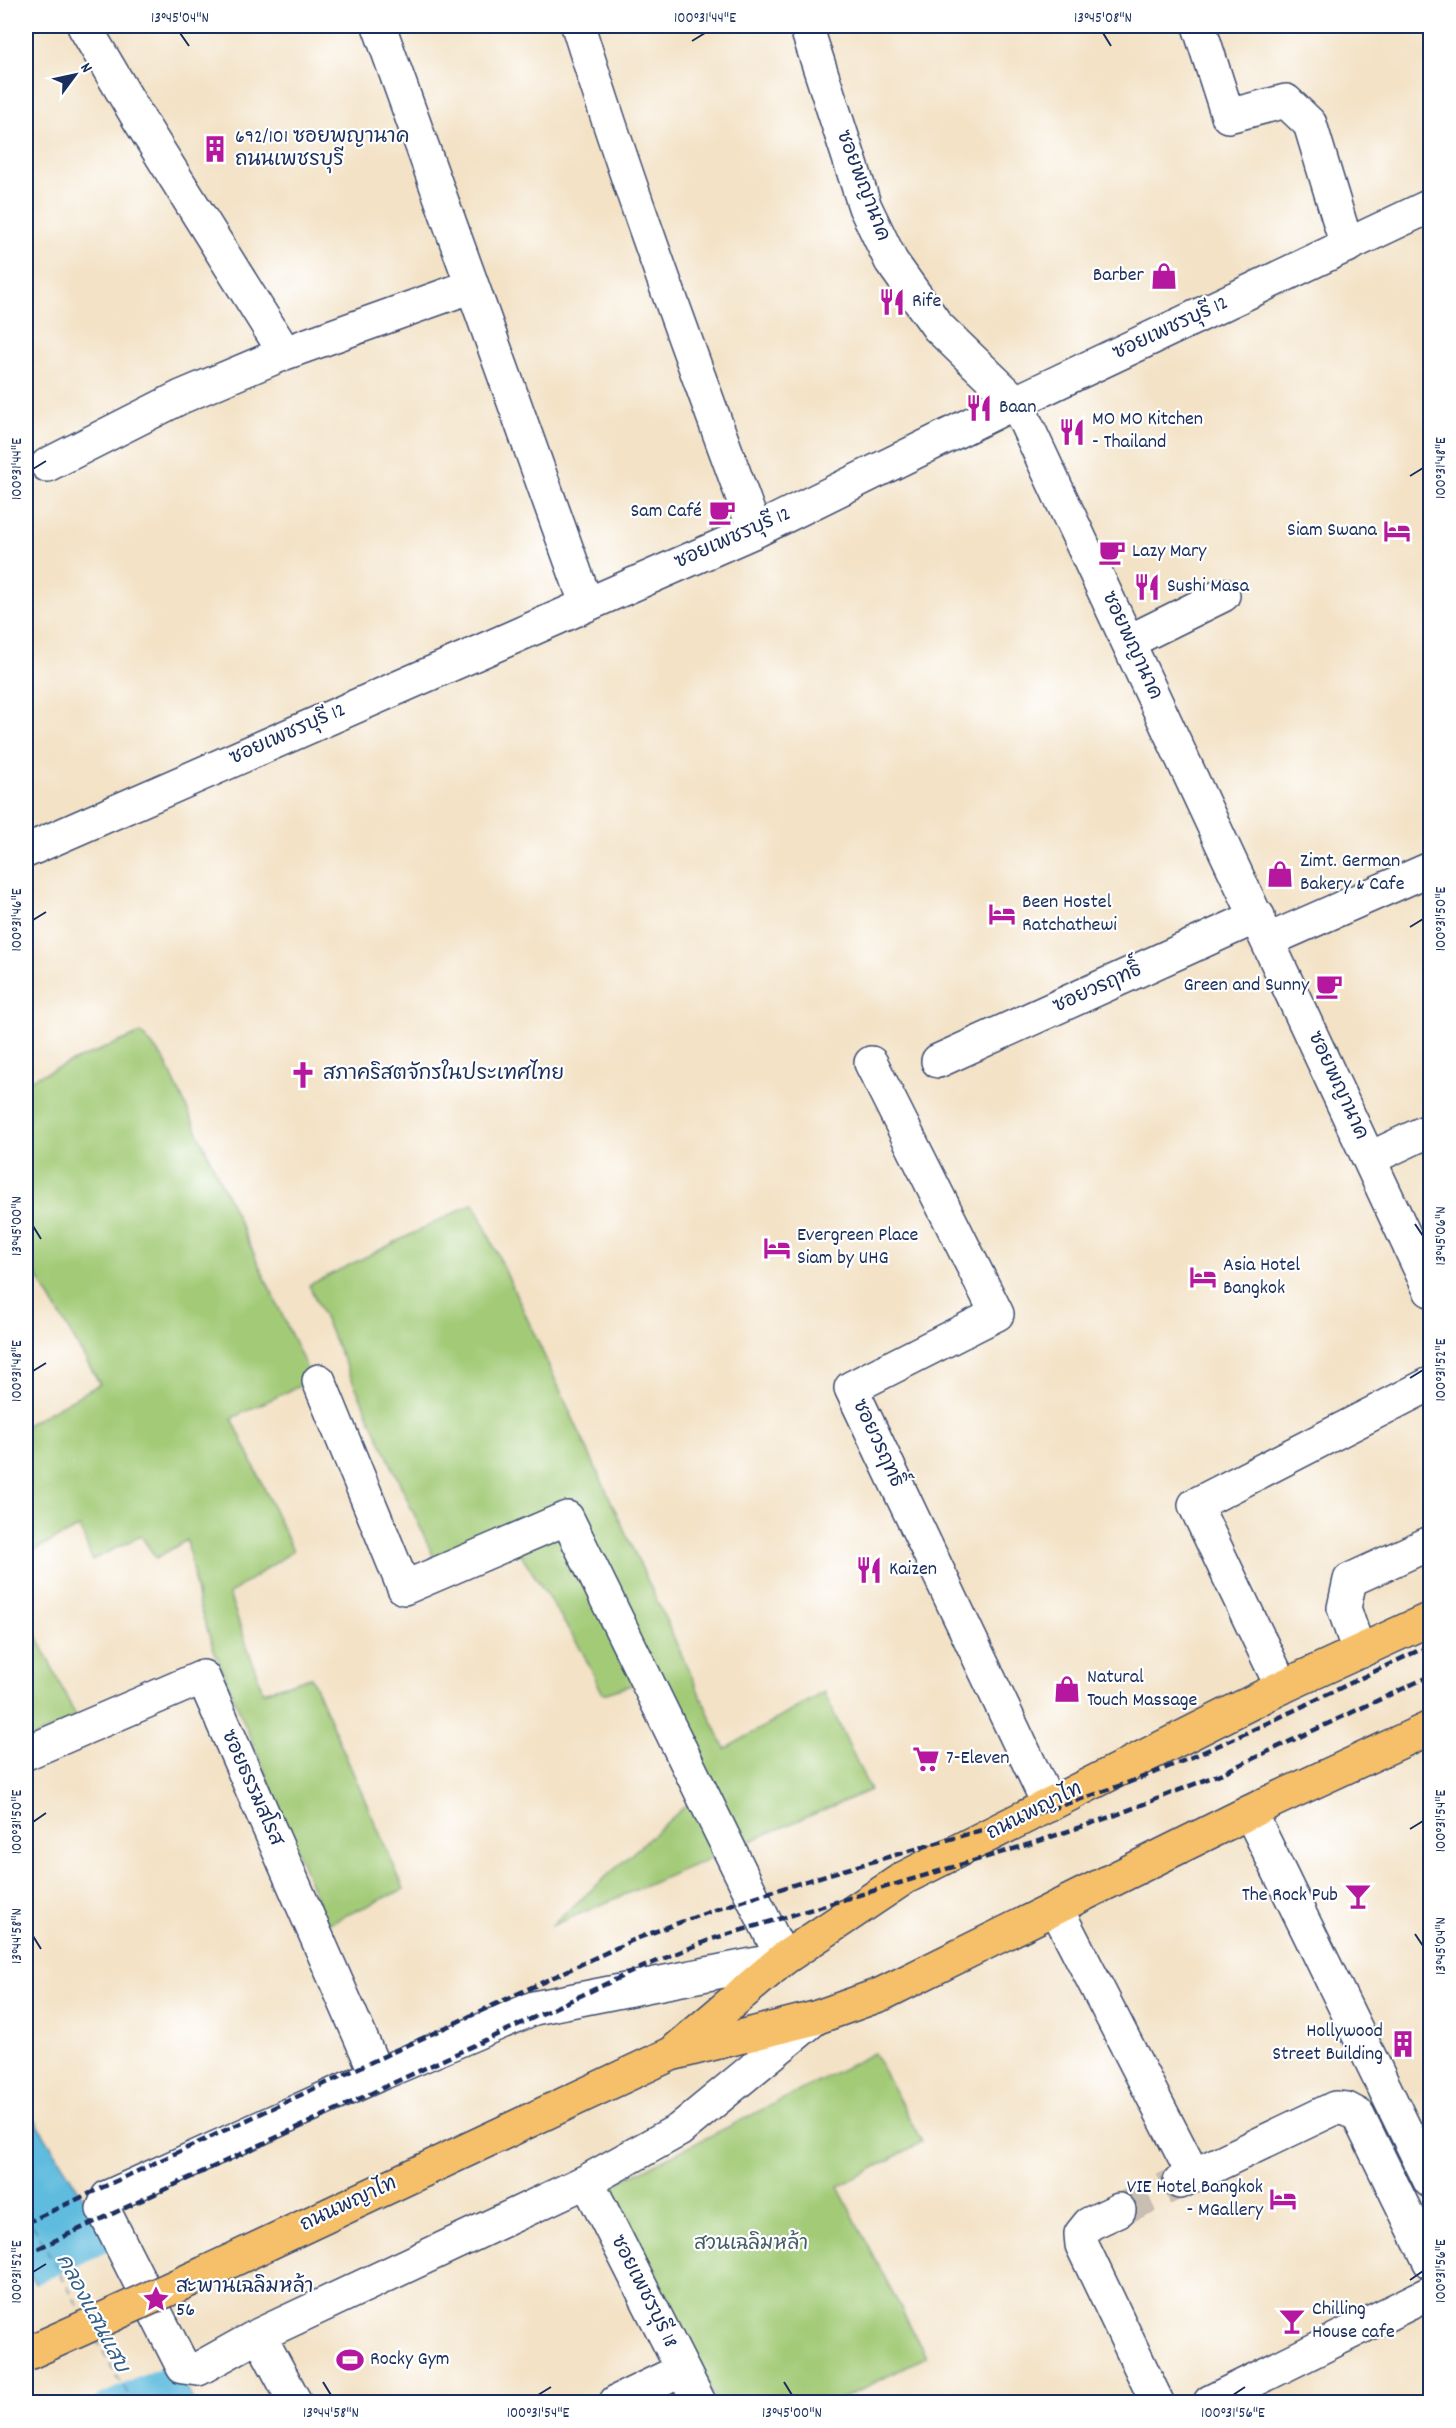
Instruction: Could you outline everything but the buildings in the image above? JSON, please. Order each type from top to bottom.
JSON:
[{"type":"main road","name":"ถนนพญาไท","points":[[671,2054],[783,1959],[904,1878],[1282,1686],[1431,1619]]},
{"type":"main road","name":"ถนนพญาไท","points":[[26,2354],[205,2273],[671,2054],[815,2018],[882,1994],[1250,1812],[1431,1728]]},
{"type":"street","points":[[84,26],[140,121],[285,353]]},
{"type":"street","points":[[379,26],[586,603]]},
{"type":"street","points":[[578,26],[663,279],[755,531]]},
{"type":"street","name":"ซอยพญานาค","points":[[806,26],[865,207],[891,261],[938,327],[1016,402],[1431,1290]]},
{"type":"street","points":[[1199,26],[1228,116],[1286,101],[1310,124],[1347,246]]},
{"type":"street","name":"ซอยเพชรบุรี 12","points":[[26,851],[586,603],[755,531],[1016,402],[1431,206]]},
{"type":"street","points":[[47,465],[181,397],[285,353],[472,286]]},
{"type":"street","points":[[1128,642],[1223,595]]},
{"type":"street","name":"ซอยวรฤทธิ์","points":[[938,1061],[1263,928],[1431,868]]},
{"type":"street","name":"ซอยวรฤทธิ์","points":[[871,1063],[997,1314],[850,1388],[1049,1805]]},
{"type":"street","points":[[1371,1158],[1431,1130]]},
{"type":"street","points":[[319,1382],[404,1588],[567,1518],[783,1959],[534,2008],[377,2075],[108,2197],[103,2209],[183,2367],[198,2369],[259,2336],[587,2181],[679,2130],[815,2018]]},
{"type":"street","points":[[1282,1686],[1195,1505],[1431,1384]]},
{"type":"street","points":[[1359,1652],[1344,1608],[1350,1580],[1431,1543]]},
{"type":"street","name":"ซอยธรรมสโรส","points":[[26,1753],[203,1677],[377,2075]]},
{"type":"street","points":[[1250,1812],[1431,2181]]},
{"type":"street","points":[[1056,1908],[1187,2179],[1335,2108],[1347,2109],[1358,2115],[1431,2262]]},
{"type":"street","name":"ซอยเพชรบุรี 18","points":[[587,2181],[699,2403]]},
{"type":"street","points":[[1119,2210],[1089,2224],[1081,2234],[1082,2245],[1157,2403]]},
{"type":"street","points":[[1210,2403],[1431,2293]]},
{"type":"street","points":[[259,2336],[295,2403]]},
{"type":"street","points":[[616,2403],[682,2370]]},
{"type":"green space","points":[[141,1033],[164,1059],[312,1380],[232,1418],[293,1551],[229,1594],[263,1692],[311,1677],[404,1889],[327,1924],[213,1647],[199,1605],[187,1540],[156,1558],[141,1536],[92,1560],[80,1527],[26,1554],[26,1425],[100,1384],[26,1257],[26,1081]]},
{"type":"green space","points":[[474,1203],[725,1749],[824,1692],[870,1790],[551,1926],[712,1782],[647,1680],[603,1694],[582,1651],[512,1540],[436,1562],[309,1285]]},
{"type":"green space","points":[[26,1613],[76,1717],[26,1742]]},
{"type":"green space","name":"สวนเฉลิมหล้า","points":[[874,2053],[922,2142],[838,2187],[926,2357],[836,2402],[717,2402],[605,2189]]},
{"type":"water","name":"คลองแสนแสบ","points":[[26,2106],[93,2213],[194,2402],[99,2402],[26,2267]]},
{"type":"pier","points":[[115,2248],[175,2361],[93,2398],[33,2286]]},
{"type":"ferry route","points":[[26,2213],[81,2311]]},
{"type":"ferry route","points":[[96,2339],[132,2402]]},
{"type":"tunnel","points":[[1119,2210],[1180,2182]]},
{"type":"railway","points":[[26,2223],[631,1941],[688,1919],[805,1881],[1041,1812],[1141,1778],[1266,1724],[1430,1645]]},
{"type":"railway","points":[[26,2254],[638,1969],[712,1939],[1030,1844],[1116,1815],[1220,1774],[1430,1676]]},
{"type":"place","name":"692/101 ซอยพญานาค ถนนเพชรบุรี","points":[[215,149]]},
{"type":"place","name":"Barber","points":[[1164,276]]},
{"type":"place","name":"Rife","points":[[892,302]]},
{"type":"place","name":"Baan","points":[[979,408]]},
{"type":"place","name":"MO MO Kitchen - Thailand","points":[[1072,432]]},
{"type":"place","name":"Sam Café","points":[[722,512]]},
{"type":"place","name":"Siam Swana","points":[[1397,531]]},
{"type":"place","name":"Lazy Mary","points":[[1112,552]]},
{"type":"place","name":"Sushi Masa","points":[[1147,587]]},
{"type":"place","name":"Zimt. German Bakery & Cafe","points":[[1280,874]]},
{"type":"place","name":"Been Hostel Ratchathewi","points":[[1002,914]]},
{"type":"place","name":"Green and Sunny","points":[[1329,986]]},
{"type":"place","name":"สภาคริสตจักรในประเทศไทย","points":[[303,1075]]},
{"type":"place","name":"Evergreen Place Siam by UHG","points":[[777,1248]]},
{"type":"place","name":"Asia Hotel Bangkok","points":[[1203,1277]]},
{"type":"place","name":"Kaizen","points":[[869,1570]]},
{"type":"place","name":"Natural Touch Massage","points":[[1067,1689]]},
{"type":"place","name":"7-Eleven","points":[[926,1759]]},
{"type":"place","name":"The Rock Pub","points":[[1358,1896]]},
{"type":"place","name":"Hollywood Street Building","points":[[1403,2044]]},
{"type":"place","name":"VIE Hotel Bangkok - MGallery","points":[[1283,2199]]},
{"type":"place","name":"สะพานเฉลิมหล้า 56","points":[[156,2299]]},
{"type":"place","name":"Chilling House cafe","points":[[1292,2321]]},
{"type":"place","name":"Rocky Gym","points":[[350,2360]]}]
